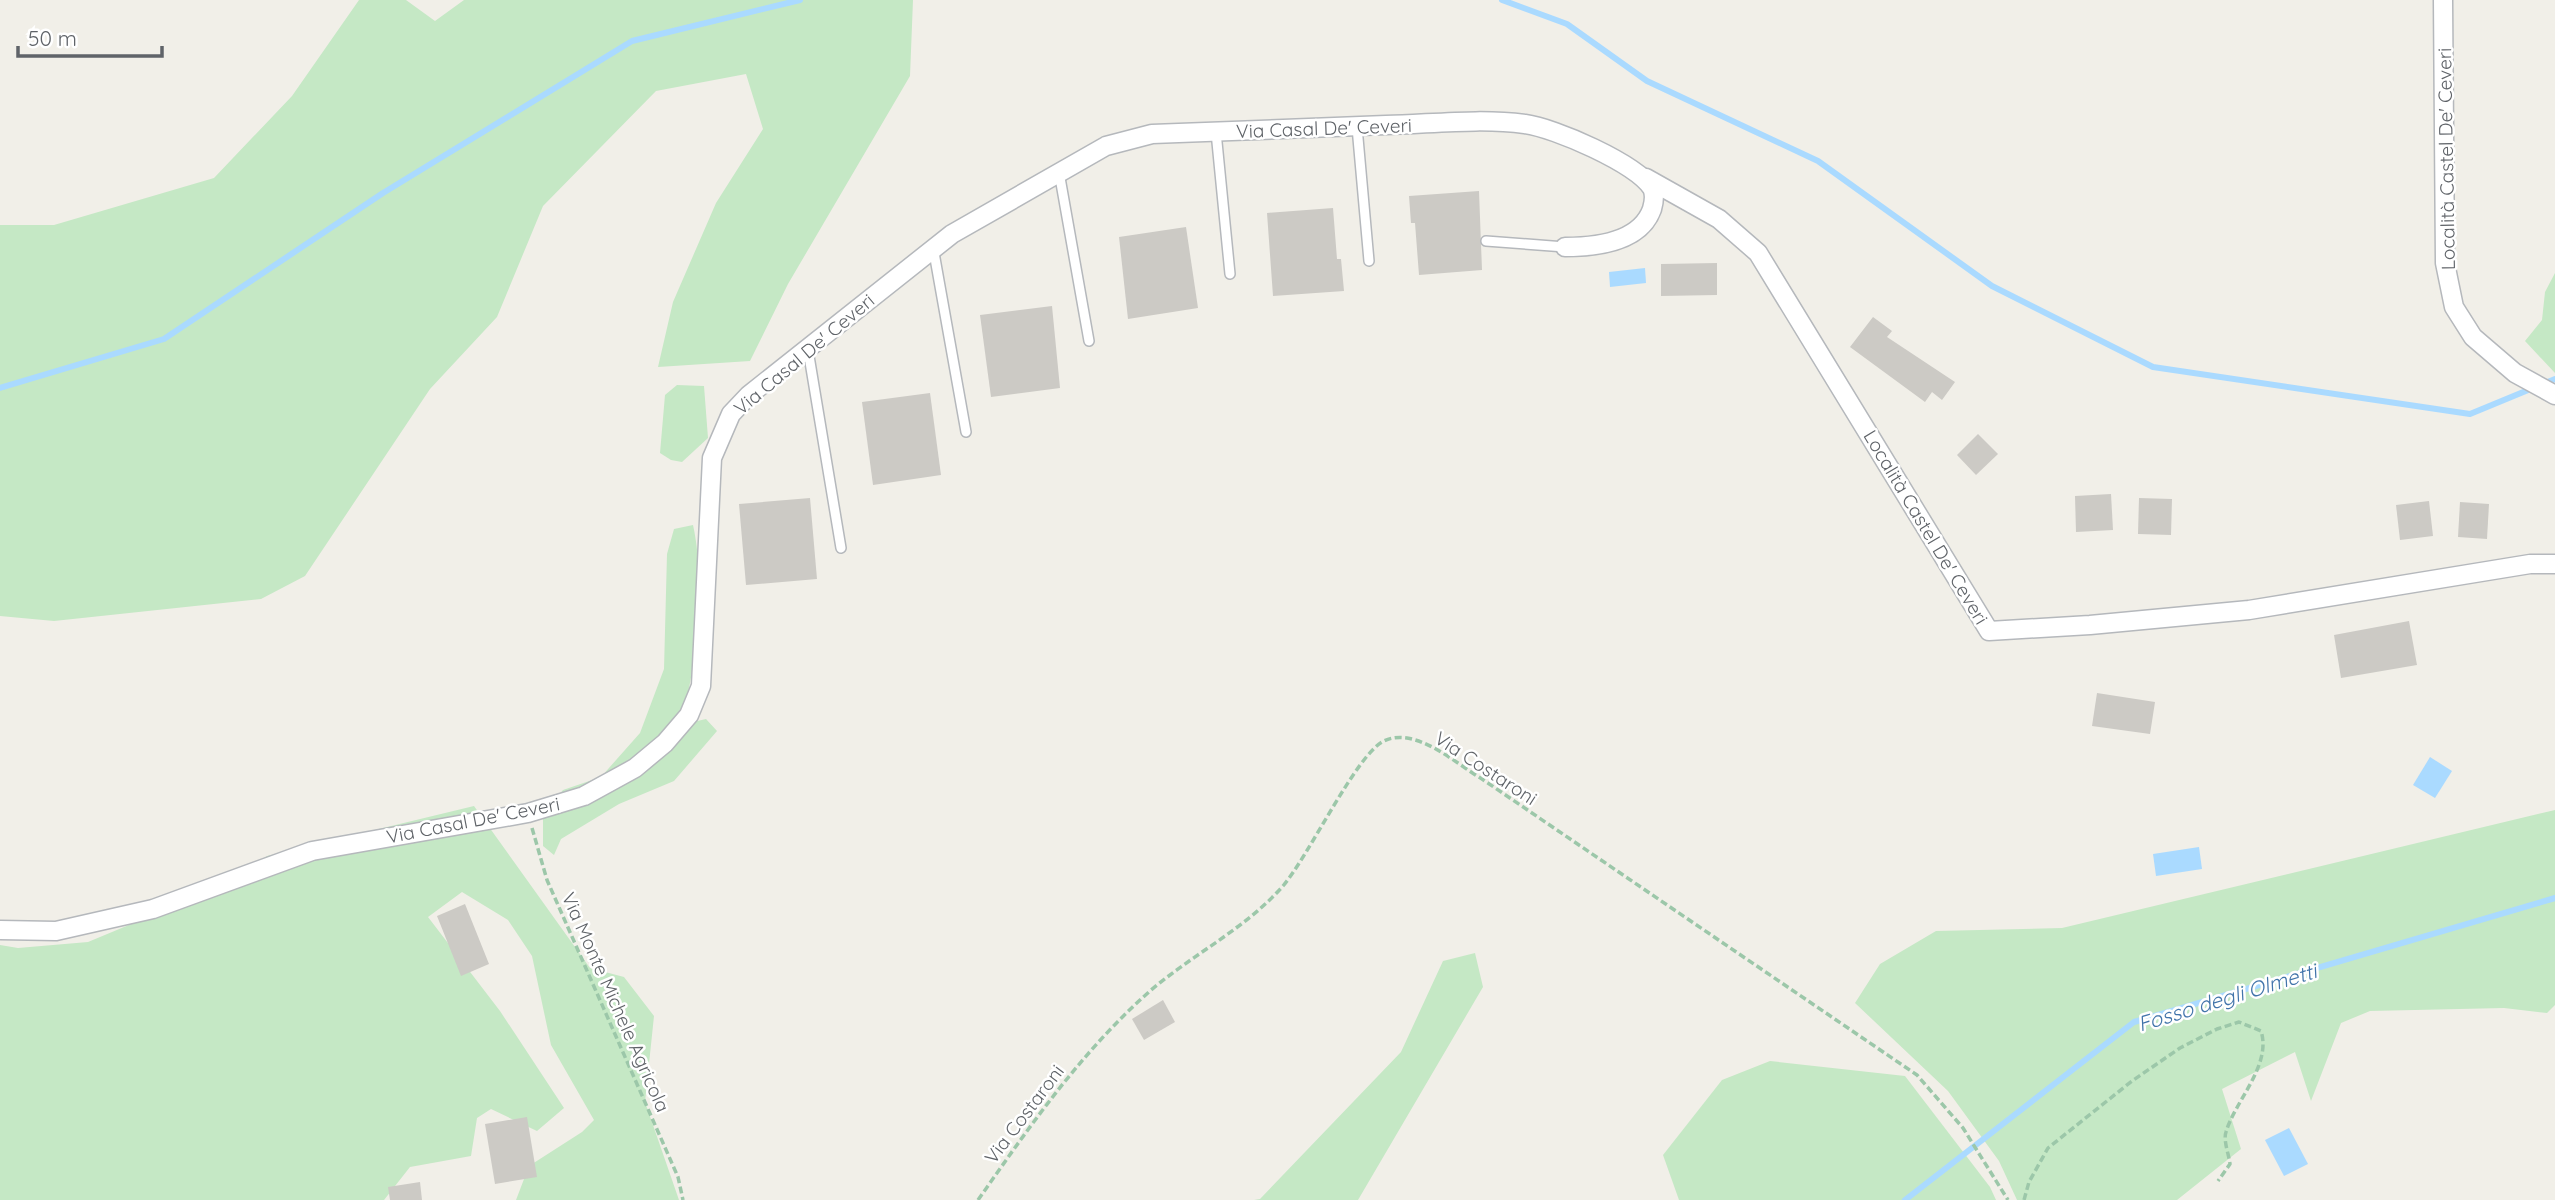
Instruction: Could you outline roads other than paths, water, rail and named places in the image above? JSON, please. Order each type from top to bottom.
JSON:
[{"type":"street","name":"Località Castel De' Ceveri","points":[[2443,0],[2447,274],[2454,307],[2473,337],[2515,373],[2555,395]]},
{"type":"street","name":"Via Casal De' Ceveri","points":[[0,930],[57,931],[153,909],[312,851],[528,813],[584,796],[635,768],[665,743],[689,715],[696,702],[704,670],[707,496],[712,458],[731,414],[749,395],[933,247],[1058,171],[1106,146],[1130,137],[1216,132],[1457,123],[1524,124],[1559,132],[1588,145],[1648,184],[1654,196],[1653,207],[1641,225],[1618,240],[1565,247]]},
{"type":"street","name":"Località Castel De' Ceveri","points":[[1588,145],[1719,219],[1758,253],[1989,631],[2091,625],[2249,610],[2530,564],[2555,564]]},
{"type":"lane","points":[[1357,127],[1369,261]]},
{"type":"lane","points":[[1216,132],[1230,274]]},
{"type":"lane","points":[[1058,171],[1089,341]]},
{"type":"lane","points":[[1486,241],[1565,247]]},
{"type":"lane","points":[[933,247],[966,432]]},
{"type":"lane","points":[[808,350],[841,548]]},
{"type":"water","points":[[1645,268],[1646,283],[1610,287],[1609,272]]},
{"type":"water","points":[[2430,757],[2452,771],[2435,798],[2413,785]]},
{"type":"water","points":[[2199,847],[2202,869],[2156,876],[2153,854]]},
{"type":"water","points":[[2289,1128],[2308,1164],[2284,1176],[2265,1140]]},
{"type":"waterway","points":[[0,388],[164,339],[383,193],[632,41],[800,0]]},
{"type":"waterway","points":[[1502,0],[1567,24],[1647,81],[1818,161],[1992,286],[2153,367],[2470,414],[2533,388]]},
{"type":"waterway","points":[[2543,384],[2555,379]]},
{"type":"waterway","name":"Fosso degli Olmetti","points":[[1905,1200],[2134,1022],[2555,898]]}]
